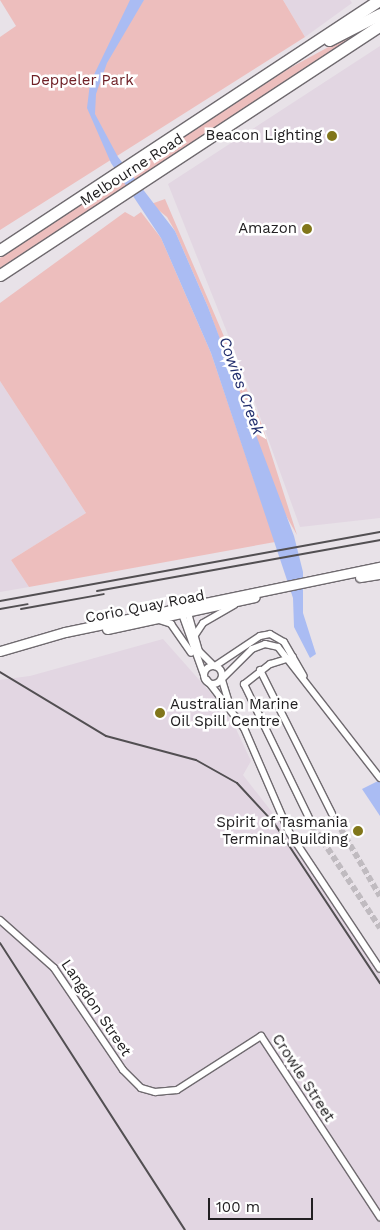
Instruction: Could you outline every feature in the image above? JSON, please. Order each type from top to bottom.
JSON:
[{"type":"highway","name":"Melbourne Road","points":[[0,250],[380,0]]},
{"type":"highway","points":[[315,44],[380,14]]},
{"type":"highway","name":"Melbourne Road","points":[[0,275],[380,26]]},
{"type":"main road","name":"Corio Quay Road","points":[[0,651],[18,645],[184,611],[380,567]]},
{"type":"main road","name":"Corio Quay Road","points":[[305,584],[380,574]]},
{"type":"main road","name":"Corio Quay Road","points":[[18,645],[159,620],[184,611],[238,603],[279,589]]},
{"type":"street","points":[[195,635],[205,621],[238,603]]},
{"type":"street","points":[[184,611],[195,635],[200,653],[214,666],[222,680],[234,712],[290,832],[380,970]]},
{"type":"street","points":[[184,611],[197,662]]},
{"type":"street","points":[[159,620],[171,624],[206,678],[234,712]]},
{"type":"street","points":[[206,678],[207,668],[214,666],[265,634],[282,640],[290,657],[312,690],[380,778]]},
{"type":"street","points":[[206,678],[216,684],[243,657],[261,644],[278,647],[290,657]]},
{"type":"street","points":[[290,657],[260,670],[244,684],[313,826]]},
{"type":"street","points":[[260,670],[332,814]]},
{"type":"street","name":"Langdon Street","points":[[0,920],[54,968],[127,1076],[148,1091]]},
{"type":"street","name":"Crowle Street","points":[[148,1091],[177,1090],[260,1036],[380,1217]]},
{"type":"shaded area","points":[[283,0],[350,0],[352,3],[305,37]]},
{"type":"shaded area","points":[[380,46],[380,518],[300,527],[254,400],[168,184]]},
{"type":"shaded area","points":[[0,381],[86,513],[11,560],[29,587],[0,592]]},
{"type":"shaded area","points":[[163,639],[217,700],[236,729],[251,761],[243,775],[275,816],[380,976],[380,1230],[0,1230],[0,680],[30,676]]},
{"type":"green space","name":"Deppeler Park","points":[[0,0],[283,0],[305,37],[0,230],[0,37],[16,26]]},
{"type":"green space","points":[[380,19],[0,268],[0,258],[170,146],[288,69]]},
{"type":"green space","points":[[165,199],[262,425],[297,535],[280,505],[208,307],[175,231],[167,217],[151,204]]},
{"type":"green space","points":[[125,212],[134,217],[141,212],[161,238],[211,353],[275,542],[29,587],[11,560],[86,513],[0,381],[0,303]]},
{"type":"water","name":"Cowies Creek","points":[[130,0],[144,0],[107,63],[96,94],[95,114],[118,157],[175,231],[208,307],[294,536],[303,572],[303,613],[316,654],[310,658],[294,627],[293,598],[211,353],[161,238],[111,163],[87,108],[90,83]]},
{"type":"water","points":[[380,780],[380,816],[362,789]]},
{"type":"tunnel","points":[[332,814],[380,896]]},
{"type":"tunnel","points":[[313,826],[380,928]]},
{"type":"railway","points":[[0,601],[380,532]]},
{"type":"railway","points":[[97,591],[380,540]]},
{"type":"railway","points":[[21,609],[104,594]]},
{"type":"railway","points":[[0,609],[28,604]]},
{"type":"railway","points":[[0,672],[106,736],[196,760],[237,783],[274,823],[380,983]]},
{"type":"railway","points":[[0,943],[185,1230]]},
{"type":"place","name":"Beacon Lighting","points":[[332,136]]},
{"type":"place","name":"Amazon","points":[[307,229]]},
{"type":"place","name":"Australian Marine Oil Spill Centre","points":[[160,713]]},
{"type":"place","name":"Spirit of Tasmania Terminal Building","points":[[358,831]]}]
